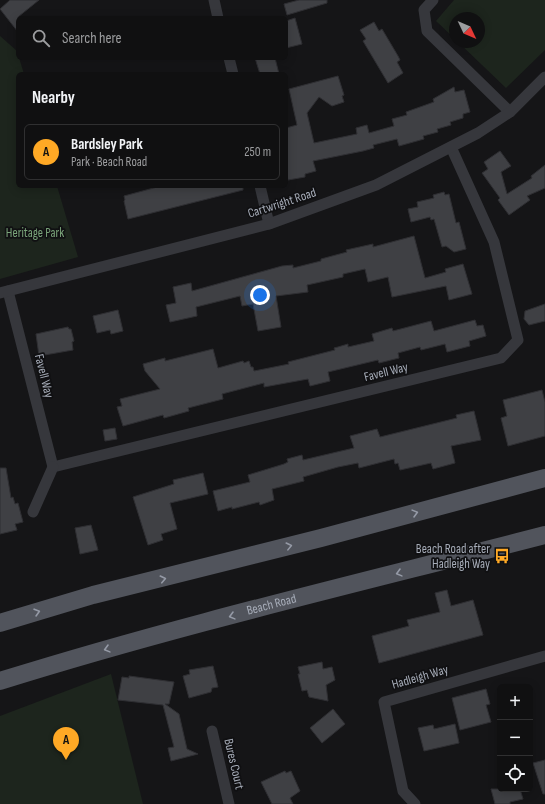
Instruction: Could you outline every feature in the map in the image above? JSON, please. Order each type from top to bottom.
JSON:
[{"type":"main road","points":[[0,623],[93,595],[313,540],[545,478]]},
{"type":"main road","name":"Beach Road","points":[[0,681],[62,662],[176,631],[545,535]]},
{"type":"street","points":[[214,0],[218,16]]},
{"type":"street","points":[[434,0],[424,10],[427,31],[510,112]]},
{"type":"street","points":[[229,60],[232,72]]},
{"type":"street","name":"Cartwright Road","points":[[4,292],[269,224],[376,186],[478,133],[510,112],[545,77]]},
{"type":"street","name":"Favell Way","points":[[4,292],[53,467],[501,358],[518,340],[494,242],[451,147]]},
{"type":"street","points":[[260,188],[269,224]]},
{"type":"street","points":[[33,512],[53,467]]},
{"type":"street","name":"Hadleigh Way","points":[[415,804],[403,791],[384,702],[545,656]]},
{"type":"street","name":"Bures Court","points":[[212,731],[230,804]]},
{"type":"green space","points":[[454,0],[545,0],[545,50],[506,88],[464,48],[485,48],[485,12],[449,12],[449,33],[436,21]]},
{"type":"green space","name":"Heritage Park","points":[[0,36],[16,50],[16,60],[20,60],[23,72],[16,72],[16,188],[58,188],[78,257],[0,279]]},
{"type":"green space","points":[[111,674],[143,804],[0,804],[0,716]]},
{"type":"building","points":[[10,0],[39,0],[19,16],[16,16],[16,29],[0,9]]},
{"type":"building","points":[[299,0],[327,0],[327,3],[287,15],[284,4]]},
{"type":"building","points":[[295,18],[302,44],[288,48],[288,20]]},
{"type":"building","points":[[374,22],[379,31],[382,29],[398,56],[400,60],[397,62],[403,73],[388,83],[363,41],[366,39],[360,30]]},
{"type":"building","points":[[256,60],[276,60],[278,72],[259,72]]},
{"type":"building","points":[[338,76],[344,95],[342,96],[344,102],[332,106],[319,97],[307,113],[314,143],[357,134],[356,128],[367,125],[369,133],[394,126],[392,119],[407,115],[406,112],[434,102],[433,99],[454,87],[455,92],[464,90],[470,112],[463,114],[463,118],[450,122],[451,125],[437,129],[438,132],[423,136],[424,139],[399,146],[397,139],[373,145],[374,148],[363,151],[313,161],[316,171],[305,174],[305,177],[288,180],[288,127],[297,125],[289,89]]},
{"type":"building","points":[[500,151],[511,166],[501,172],[507,194],[532,178],[531,176],[545,165],[545,188],[527,196],[530,200],[509,215],[498,200],[500,198],[482,173],[488,169],[484,162]]},
{"type":"building","points":[[154,188],[243,188],[243,190],[128,219],[124,196]]},
{"type":"building","points":[[444,192],[445,195],[449,194],[456,223],[459,222],[466,249],[454,252],[446,246],[442,247],[434,219],[431,220],[430,217],[411,222],[408,209],[418,207],[417,202],[434,198],[433,195]]},
{"type":"building","points":[[414,236],[425,278],[446,272],[445,269],[463,264],[472,294],[449,300],[446,286],[392,297],[388,277],[368,282],[365,269],[343,274],[343,277],[307,285],[308,292],[276,296],[281,327],[258,331],[253,304],[242,306],[240,296],[196,307],[197,316],[170,322],[166,305],[176,303],[173,287],[191,283],[192,291],[282,266],[293,265],[293,268],[321,261],[321,259],[347,252],[346,250],[373,244],[373,247]]},
{"type":"building","points":[[545,304],[545,321],[529,325],[524,319],[525,311]]},
{"type":"building","points":[[118,310],[123,331],[111,334],[110,330],[97,333],[93,316]]},
{"type":"building","points":[[475,320],[477,326],[483,325],[486,336],[469,341],[470,346],[447,352],[445,344],[421,350],[420,347],[398,353],[399,358],[379,363],[378,360],[328,372],[330,381],[310,386],[308,379],[264,387],[264,383],[222,394],[223,399],[188,408],[189,411],[164,418],[163,415],[123,426],[117,407],[122,406],[120,399],[160,389],[145,371],[143,364],[165,358],[165,361],[213,349],[218,368],[243,361],[244,363],[249,361],[254,371],[289,364],[288,362],[335,350],[334,348],[348,344],[348,347],[374,341],[372,334],[392,328],[393,331],[431,321],[434,331]]},
{"type":"building","points":[[68,327],[71,329],[74,341],[72,342],[73,350],[39,356],[36,334]]},
{"type":"building","points":[[542,390],[545,402],[545,436],[508,446],[501,418],[507,416],[503,400]]},
{"type":"building","points":[[474,411],[481,440],[451,446],[455,463],[433,469],[431,463],[400,470],[398,463],[395,464],[394,459],[359,468],[358,463],[338,467],[303,477],[304,481],[272,489],[274,500],[260,505],[259,502],[218,511],[213,491],[250,482],[248,475],[284,464],[288,462],[287,459],[302,455],[303,460],[354,448],[350,436],[377,429],[380,437],[457,418],[456,415]]},
{"type":"building","points":[[115,428],[117,439],[105,441],[103,430]]},
{"type":"building","points":[[0,468],[6,468],[11,498],[13,497],[15,504],[18,503],[23,522],[15,524],[17,530],[0,534]]},
{"type":"building","points":[[203,473],[208,494],[170,503],[177,529],[161,534],[163,540],[148,545],[133,497],[174,484],[173,480]]},
{"type":"building","points":[[91,525],[98,550],[80,554],[75,528]]},
{"type":"building","points":[[447,590],[451,606],[473,600],[483,635],[379,663],[372,636],[409,626],[407,620],[440,612],[435,593]]},
{"type":"building","points":[[322,662],[323,669],[332,667],[335,680],[326,685],[328,701],[309,697],[307,690],[302,691],[298,674],[300,674],[298,667]]},
{"type":"building","points":[[213,666],[218,687],[212,688],[211,692],[189,698],[183,676],[190,674],[189,670]]},
{"type":"building","points":[[129,676],[174,682],[169,704],[165,704],[179,714],[187,749],[198,754],[171,761],[168,748],[174,747],[163,705],[118,700],[122,677],[129,678]]},
{"type":"building","points":[[486,689],[490,704],[486,705],[491,722],[460,730],[452,698]]},
{"type":"building","points":[[333,709],[345,724],[322,743],[310,728]]},
{"type":"building","points":[[455,724],[459,743],[424,751],[418,728],[433,725],[434,729]]},
{"type":"building","points":[[545,760],[545,794],[543,794],[533,763]]},
{"type":"building","points":[[285,771],[286,773],[291,771],[300,791],[290,798],[293,804],[272,804],[261,782]]},
{"type":"building","points":[[491,789],[497,789],[497,792],[521,792],[523,799],[510,802],[510,804],[495,804]]},
{"type":"place","name":"Beach Road after Hadleigh Way","points":[[502,556]]},
{"type":"place","name":"Bardsley Park","points":[[66,760]]}]
